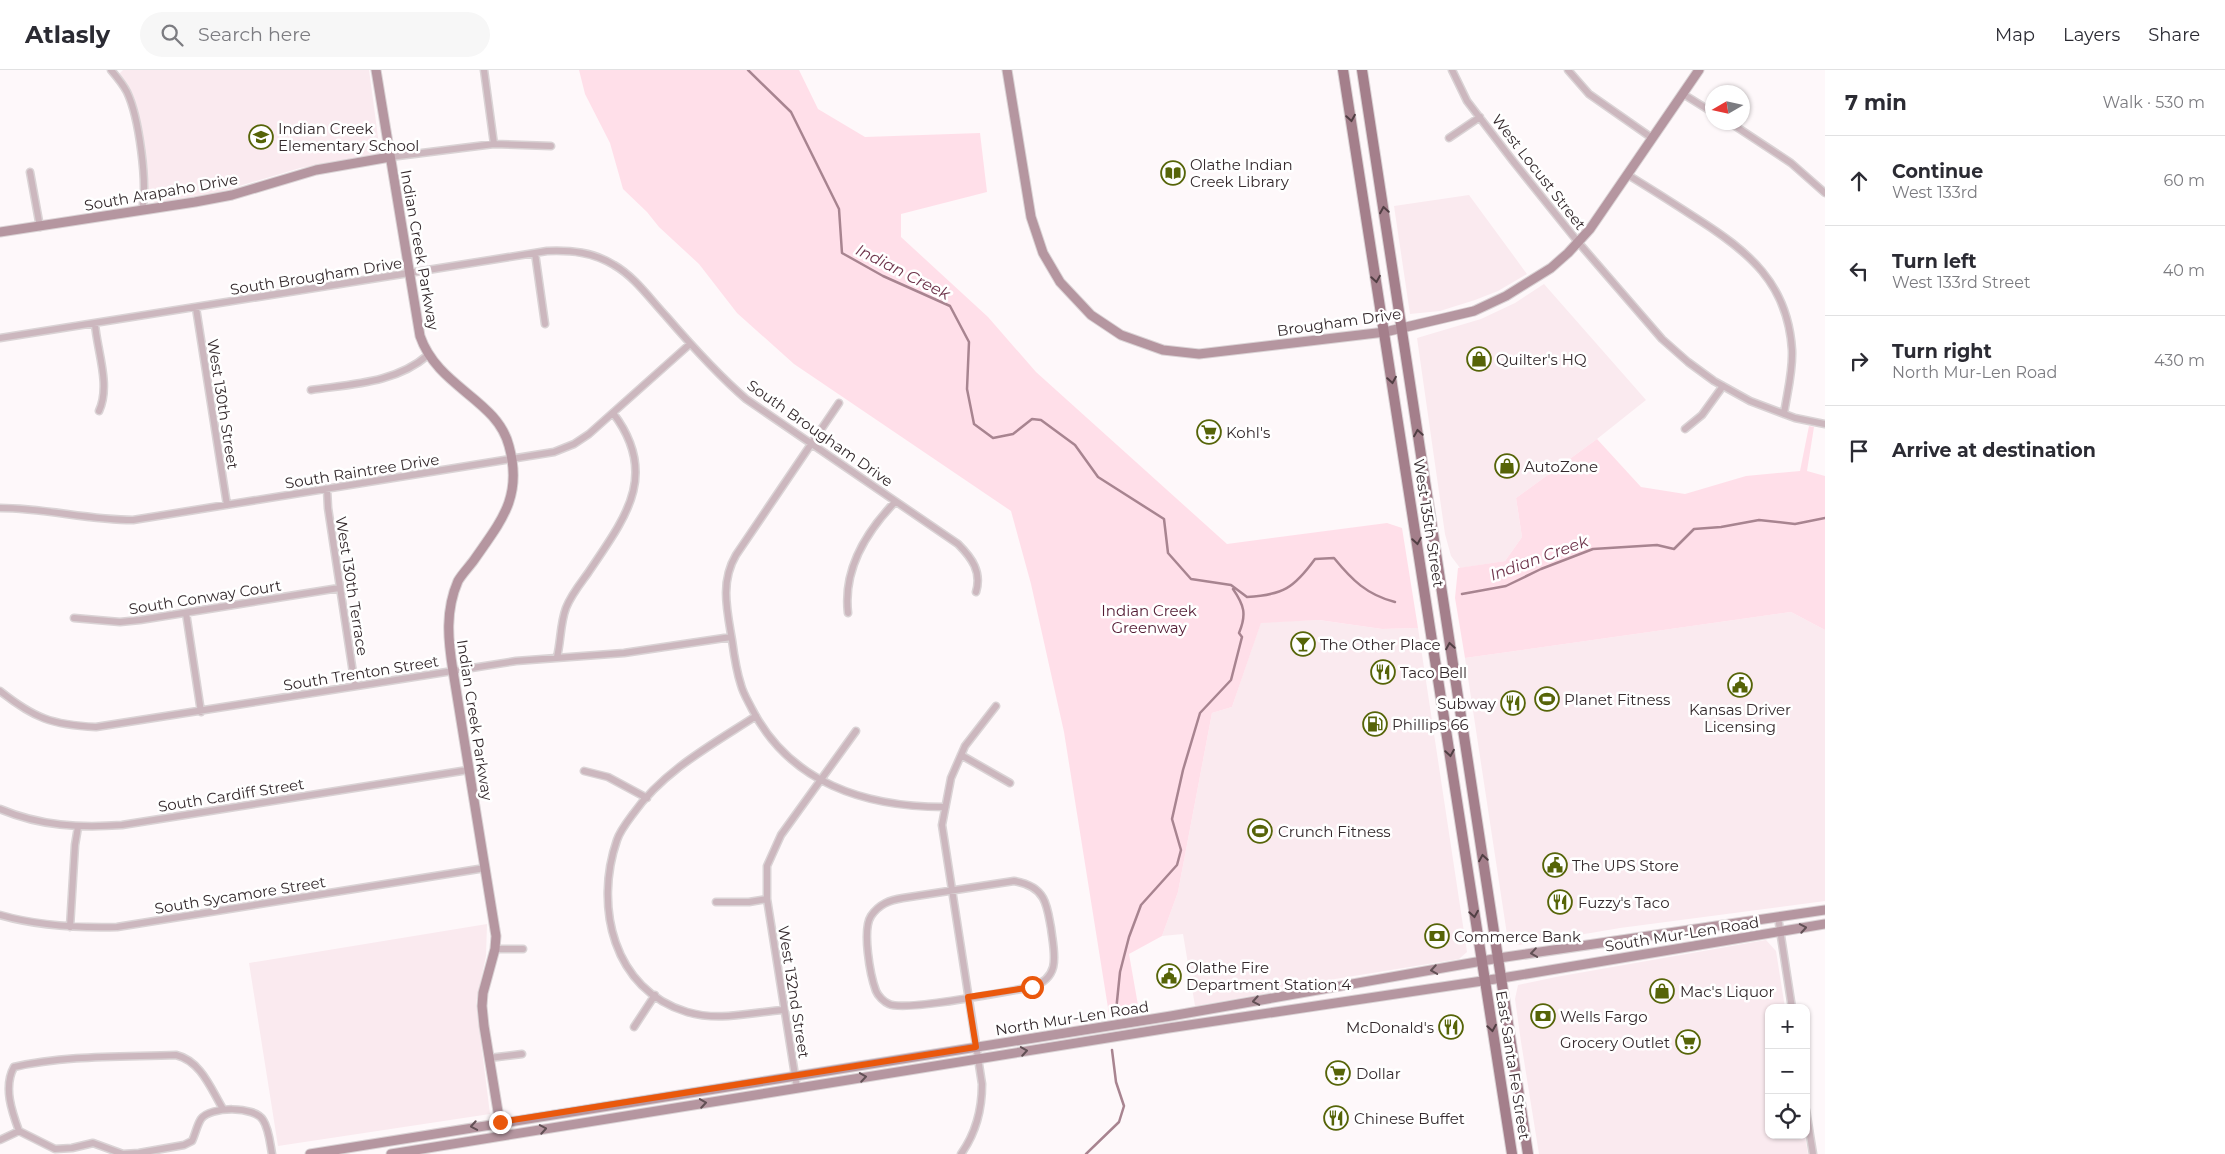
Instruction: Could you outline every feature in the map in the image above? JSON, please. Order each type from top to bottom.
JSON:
[{"type":"main road","name":"Indian Creek Parkway","points":[[376,70],[418,327],[428,355],[447,378],[494,418],[506,437],[514,473],[506,514],[459,580],[448,621],[448,641],[496,936],[495,949],[483,993],[482,1006],[502,1136]]},
{"type":"main road","name":"Brougham Drive","points":[[1008,70],[1035,234],[1046,260],[1060,282],[1077,303],[1090,315],[1121,335],[1163,350],[1199,354],[1385,332],[1474,311],[1506,296],[1551,268],[1590,229],[1698,70]]},
{"type":"main road","name":"West 135th Street","points":[[1343,70],[1485,980]]},
{"type":"main road","name":"West 135th Street","points":[[1362,70],[1502,978]]},
{"type":"main road","name":"South Arapaho Drive","points":[[0,232],[232,195],[316,170],[390,158]]},
{"type":"main road","name":"South Mur-Len Road","points":[[1482,962],[1825,910]]},
{"type":"main road","name":"South Mur-Len Road","points":[[1485,980],[1825,924]]},
{"type":"main road","name":"North Mur-Len Road","points":[[310,1154],[976,1047],[1482,962]]},
{"type":"main road","name":"East Santa Fe Street","points":[[1502,978],[1528,1154]]},
{"type":"main road","name":"North Mur-Len Road","points":[[391,1154],[978,1058],[1485,980]]},
{"type":"main road","name":"East Santa Fe Street","points":[[1485,980],[1512,1154]]},
{"type":"street","points":[[111,70],[127,93],[137,124],[144,198],[142,210]]},
{"type":"street","points":[[484,70],[494,144]]},
{"type":"street","name":"West Locust Street","points":[[1452,70],[1468,101],[1480,117],[1578,242],[1662,339],[1688,362],[1722,386],[1750,401],[1784,414],[1825,424]]},
{"type":"street","points":[[1568,70],[1589,94],[1652,138]]},
{"type":"street","points":[[1683,94],[1705,108]]},
{"type":"street","name":"West Locust Street","points":[[1449,138],[1480,117]]},
{"type":"street","points":[[1741,130],[1790,163],[1825,193]]},
{"type":"street","name":"South Arapaho Drive","points":[[390,158],[494,144],[552,146]]},
{"type":"street","points":[[30,172],[40,227]]},
{"type":"street","points":[[1628,175],[1734,243],[1754,262],[1770,282],[1785,316],[1791,340],[1792,364],[1784,414]]},
{"type":"street","name":"South Brougham Drive","points":[[0,338],[535,253],[574,251],[593,255],[613,264],[632,279],[690,344],[746,399],[965,551],[978,572],[979,582],[976,592]]},
{"type":"street","points":[[535,253],[545,324]]},
{"type":"street","name":"West 130th Street","points":[[196,308],[227,505]]},
{"type":"street","points":[[95,324],[104,390],[103,402],[99,410]]},
{"type":"street","name":"South Raintree Drive","points":[[0,508],[20,508],[106,520],[124,520],[554,452],[569,446],[589,434],[690,344]]},
{"type":"street","points":[[311,390],[388,377],[418,364],[428,355]]},
{"type":"street","points":[[1685,428],[1702,415],[1722,386]]},
{"type":"street","points":[[839,402],[732,563],[726,579],[725,593],[731,637],[741,686],[756,716],[774,744],[800,766],[831,787],[860,796],[914,807],[944,807]]},
{"type":"street","points":[[557,657],[566,608],[624,518],[635,491],[636,471],[633,450],[624,427],[613,413]]},
{"type":"street","name":"West 130th Terrace","points":[[327,489],[339,588],[355,686]]},
{"type":"street","points":[[848,612],[847,584],[852,565],[885,512],[895,502]]},
{"type":"street","name":"South Conway Court","points":[[74,618],[120,622],[186,614],[339,588]]},
{"type":"street","points":[[186,614],[201,712]]},
{"type":"street","name":"South Trenton Street","points":[[1,694],[33,715],[54,723],[96,727],[536,658],[624,653],[731,637]]},
{"type":"street","points":[[961,1154],[976,1127],[981,1104],[982,1084],[942,825],[950,778],[965,746],[996,706]]},
{"type":"street","points":[[756,716],[698,753],[662,782],[634,812],[617,839],[606,904],[612,934],[622,958],[636,978],[655,995],[676,1008],[711,1017],[731,1017],[784,1010]]},
{"type":"street","name":"West 132nd Street","points":[[797,1088],[767,899],[766,880],[769,860],[781,835],[856,731]]},
{"type":"street","points":[[961,755],[1010,783]]},
{"type":"street","name":"South Cardiff Street","points":[[0,808],[41,822],[78,827],[122,825],[468,770]]},
{"type":"street","points":[[584,771],[608,777],[647,798]]},
{"type":"street","points":[[70,926],[75,845],[78,827]]},
{"type":"street","name":"South Sycamore Street","points":[[0,914],[40,924],[117,927],[484,868]]},
{"type":"street","points":[[1014,881],[1026,883],[1035,888],[1043,898],[1048,910],[1055,962],[1049,977],[1040,984],[1028,988],[900,1008],[884,1001],[877,993],[874,984],[867,935],[867,926],[875,912],[890,901],[952,890],[1014,881]]},
{"type":"street","points":[[716,902],[749,902],[767,899]]},
{"type":"street","points":[[1778,916],[1791,1004]]},
{"type":"street","points":[[495,949],[523,949]]},
{"type":"street","points":[[634,1027],[655,995]]},
{"type":"street","points":[[489,1058],[522,1054]]},
{"type":"street","points":[[223,1109],[193,1062],[176,1056],[95,1057],[25,1064],[14,1067],[9,1082],[12,1112],[19,1131],[55,1149],[72,1148],[93,1143],[123,1154],[184,1145],[192,1141],[200,1119],[212,1112],[223,1109],[256,1113],[262,1118],[272,1154]]},
{"type":"street","points":[[0,1140],[19,1131]]},
{"type":"street","points":[[1810,1135],[1813,1154]]},
{"type":"shaded area","name":"Indian Creek Elementary School","points":[[123,70],[369,70],[380,152],[374,156],[300,168],[209,195],[155,203],[148,195],[138,111],[133,95],[119,74]]},
{"type":"shaded area","points":[[1469,195],[1527,274],[1498,291],[1475,300],[1440,311],[1410,314],[1394,206]]},
{"type":"shaded area","points":[[1544,284],[1646,400],[1597,439],[1516,498],[1522,537],[1505,561],[1460,568],[1451,556],[1445,534],[1417,338],[1481,319],[1515,303]]},
{"type":"shaded area","points":[[1791,612],[1825,630],[1825,901],[1620,928],[1519,945],[1510,943],[1508,941],[1465,658]]},
{"type":"shaded area","points":[[1319,620],[1382,629],[1418,628],[1467,952],[1459,959],[1335,979],[1330,982],[1195,1006],[1183,934],[1162,936],[1178,892],[1212,713],[1232,707],[1261,622]]},
{"type":"shaded area","points":[[487,924],[486,956],[476,1003],[490,1114],[278,1146],[249,963]]},
{"type":"shaded area","points":[[1766,940],[1776,951],[1784,1004],[1765,1004],[1765,1139],[1806,1139],[1808,1154],[1539,1154],[1515,999],[1518,985]]},
{"type":"green space","name":"Indian Creek Greenway","points":[[579,70],[799,70],[818,109],[865,137],[980,133],[987,192],[901,214],[901,237],[988,317],[1036,372],[1227,544],[1387,523],[1402,528],[1418,628],[1382,629],[1319,620],[1261,623],[1232,707],[1212,713],[1178,892],[1162,936],[1129,954],[1139,1011],[1109,1014],[1064,732],[1031,584],[1011,511],[794,364],[737,313],[699,264],[659,227],[647,212],[623,189],[610,143],[585,94]]},
{"type":"green space","points":[[1809,426],[1814,427],[1807,471],[1825,476],[1825,630],[1791,612],[1465,658],[1455,598],[1458,568],[1505,561],[1522,537],[1516,498],[1597,439],[1641,487],[1685,494],[1746,476],[1800,471]]},
{"type":"waterway","name":"Indian Creek","points":[[748,70],[791,112],[839,209],[842,253],[883,276],[950,306],[969,342],[967,389],[974,424],[993,438],[1013,434],[1032,419],[1041,420],[1075,445],[1098,477],[1164,519],[1168,553],[1191,579],[1231,585],[1247,597],[1259,596],[1279,592],[1287,588],[1301,577],[1315,559],[1334,558],[1361,586],[1376,595],[1395,602]]},
{"type":"waterway","name":"Indian Creek","points":[[1462,594],[1506,586],[1541,569],[1593,549],[1657,545],[1674,549],[1694,529],[1721,527],[1759,520],[1795,524],[1825,518]]},
{"type":"waterway","points":[[1116,1011],[1120,972],[1129,937],[1141,905],[1177,865],[1181,850],[1172,819],[1183,770],[1200,713],[1231,680],[1242,637],[1239,633],[1244,615],[1240,600],[1233,589]]},
{"type":"waterway","points":[[1086,1154],[1119,1122],[1124,1106],[1116,1082],[1112,1050]]},
{"type":"place","name":"Indian Creek Elementary School","points":[[261,137]]},
{"type":"place","name":"Olathe Indian Creek Library","points":[[1173,173]]},
{"type":"place","name":"Quilter's HQ","points":[[1479,359]]},
{"type":"place","name":"Kohl's","points":[[1209,432]]},
{"type":"place","name":"AutoZone","points":[[1507,466]]},
{"type":"place","name":"The Other Place","points":[[1303,644]]},
{"type":"place","name":"Taco Bell","points":[[1383,672]]},
{"type":"place","name":"Kansas Driver Licensing","points":[[1740,685]]},
{"type":"place","name":"Planet Fitness","points":[[1547,699]]},
{"type":"place","name":"Subway","points":[[1513,703]]},
{"type":"place","name":"Phillips 66","points":[[1375,724]]},
{"type":"place","name":"Crunch Fitness","points":[[1260,831]]},
{"type":"place","name":"The UPS Store","points":[[1555,865]]},
{"type":"place","name":"Fuzzy's Taco","points":[[1560,902]]},
{"type":"place","name":"Commerce Bank","points":[[1437,936]]},
{"type":"place","name":"Olathe Fire Department Station 4","points":[[1169,976]]},
{"type":"place","name":"Mac's Liquor","points":[[1662,991]]},
{"type":"place","name":"Wells Fargo","points":[[1543,1016]]},
{"type":"place","name":"McDonald's","points":[[1451,1027]]},
{"type":"place","name":"Grocery Outlet","points":[[1688,1042]]},
{"type":"place","name":"Dollar","points":[[1338,1073]]},
{"type":"place","name":"Chinese Buffet","points":[[1336,1118]]},
{"type":"route","points":[[500,1122],[600,1108],[976,1047],[968,997],[1032,987]]}]
